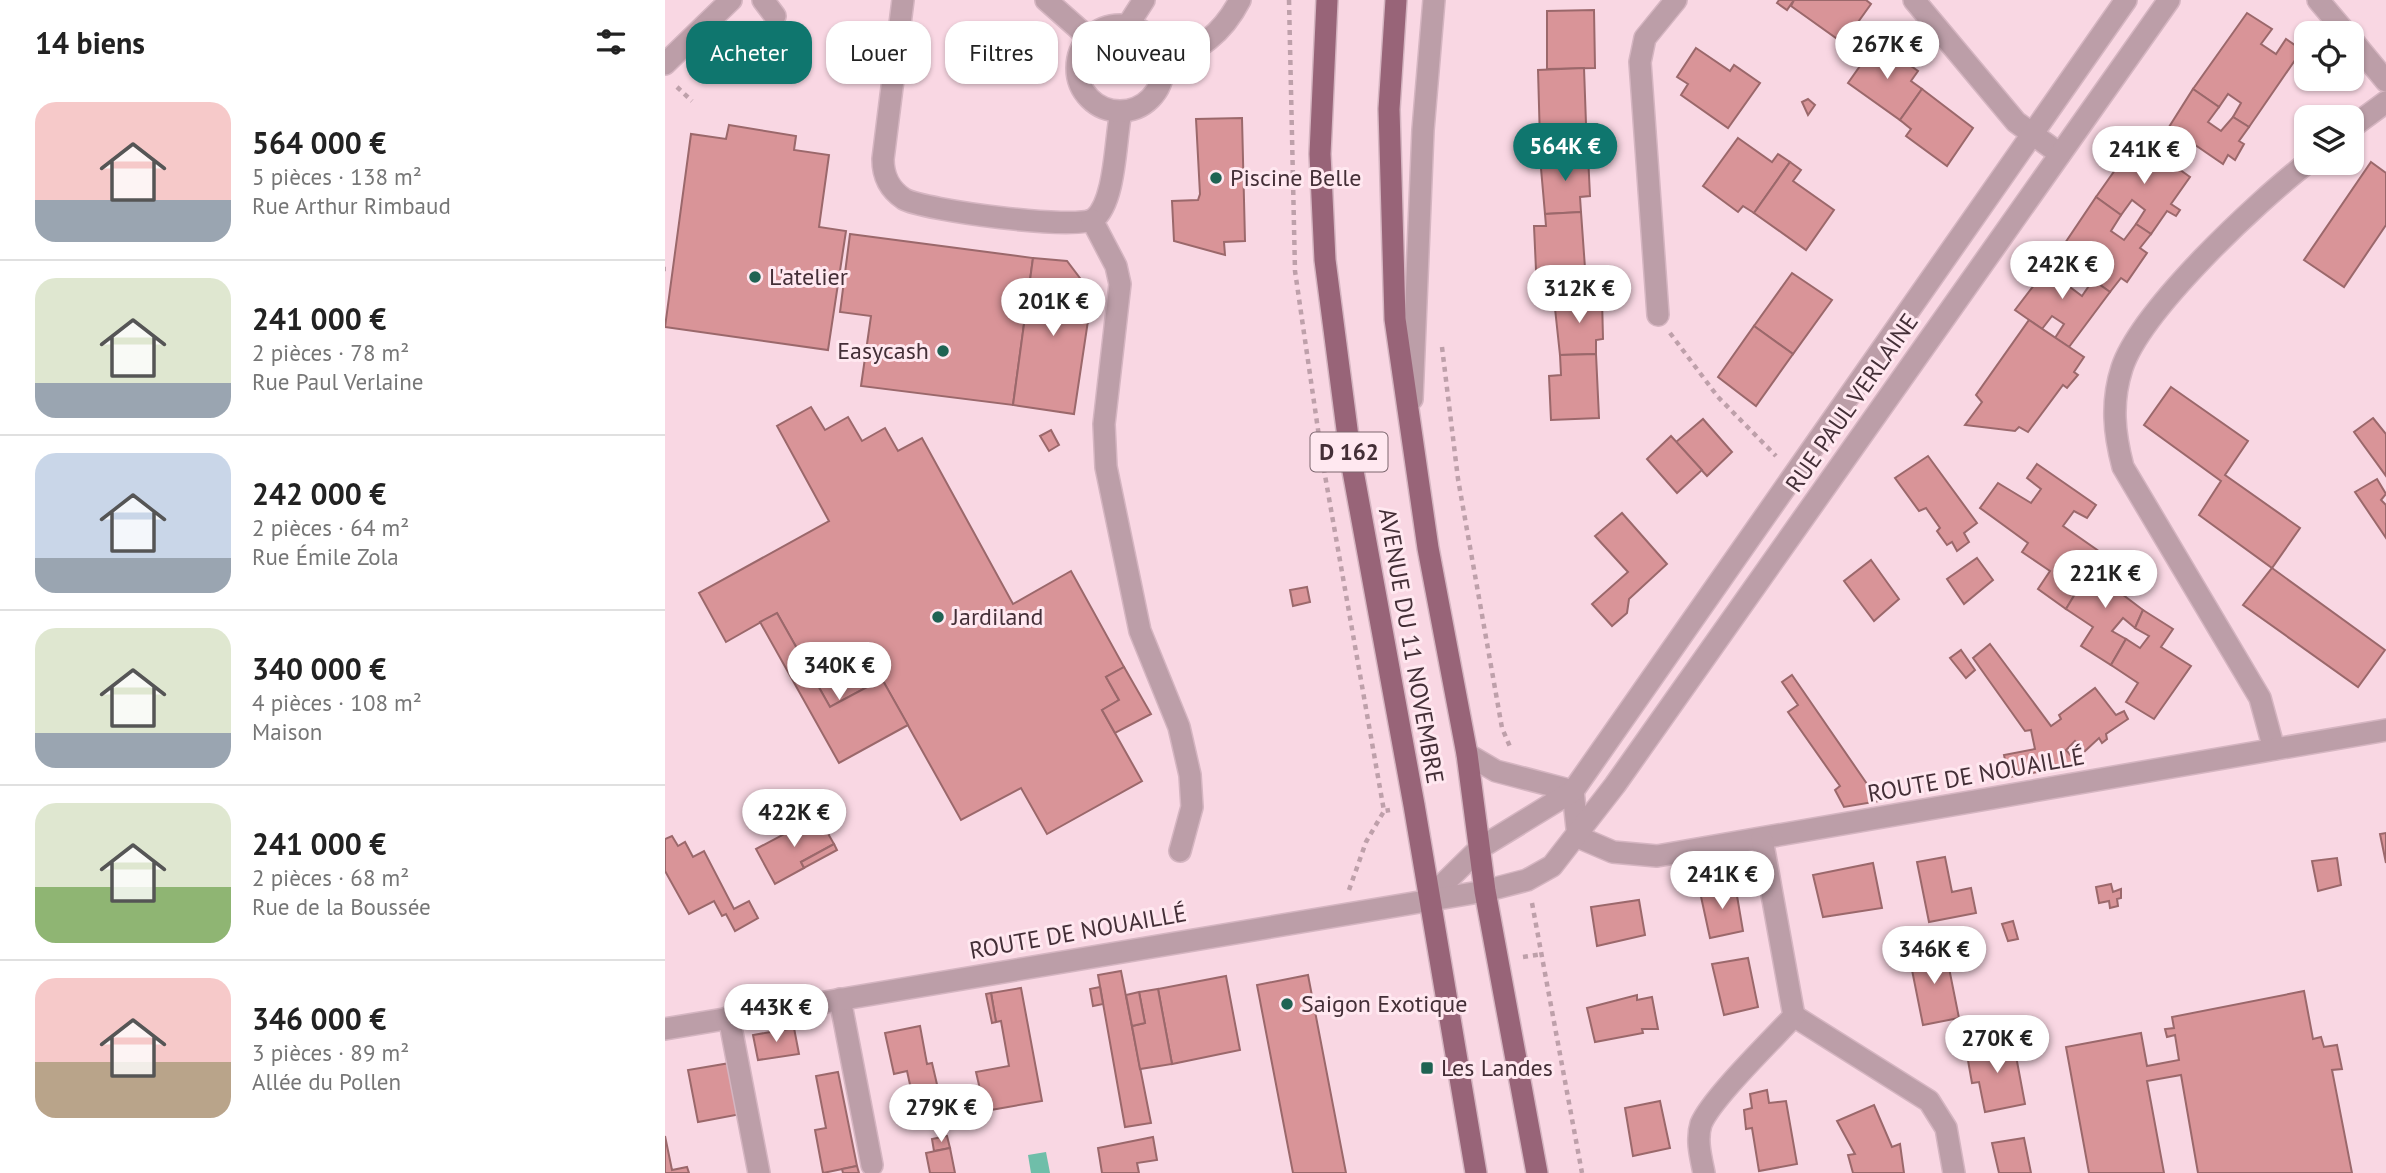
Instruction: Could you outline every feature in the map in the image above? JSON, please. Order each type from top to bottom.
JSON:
[{"type":"main road","name":"AVENUE DU 11 NOVEMBRE","points":[[1327,0],[1320,154],[1325,260],[1347,434],[1476,1173]]},
{"type":"main road","name":"AVENUE DU 11 NOVEMBRE","points":[[1396,0],[1389,109],[1395,319],[1410,436],[1467,754],[1485,891],[1537,1173]]},
{"type":"street","points":[[665,64],[731,0]]},
{"type":"street","points":[[903,0],[883,159],[884,173],[891,188],[909,201],[939,208],[1030,220],[1082,224],[1092,220],[1106,199],[1121,112]]},
{"type":"street","points":[[1046,0],[1072,23]]},
{"type":"street","points":[[1131,21],[1144,0]]},
{"type":"street","points":[[1210,38],[1225,25],[1240,0]]},
{"type":"street","points":[[1319,0],[1323,55]]},
{"type":"street","points":[[1410,436],[1423,130],[1434,0]]},
{"type":"street","points":[[1658,315],[1640,62],[1645,38],[1677,0]]},
{"type":"street","points":[[1914,0],[2010,116],[2060,154]]},
{"type":"street","name":"RUE PAUL VERLAINE","points":[[1480,848],[1573,791],[2126,0]]},
{"type":"street","name":"RUE PAUL VERLAINE","points":[[1429,898],[1529,888],[1578,837],[2168,0]]},
{"type":"street","points":[[2318,0],[2336,21]]},
{"type":"street","points":[[2364,54],[2386,81]]},
{"type":"street","points":[[1082,84],[1084,92],[1107,110],[1121,112],[1145,103],[1155,94],[1158,84]]},
{"type":"street","points":[[2364,118],[2386,102]]},
{"type":"street","points":[[2274,748],[2259,698],[2123,467],[2114,435],[2115,396],[2127,357],[2164,303],[2231,230],[2294,174]]},
{"type":"street","points":[[1092,220],[1116,266],[1120,284],[1104,424],[1106,467],[1140,631],[1179,727],[1190,775],[1192,807],[1180,851]]},
{"type":"street","name":"ROUTE DE NOUAILLÉ","points":[[1578,837],[1613,852],[1657,856],[2386,730]]},
{"type":"street","points":[[1467,754],[1513,776],[1573,791],[1578,837]]},
{"type":"street","points":[[1762,839],[1794,1016],[1929,1101],[1946,1128],[1954,1173]]},
{"type":"street","points":[[1429,898],[1480,848]]},
{"type":"street","name":"ROUTE DE NOUAILLÉ","points":[[665,1029],[1429,898]]},
{"type":"street","points":[[840,999],[872,1164]]},
{"type":"street","points":[[1705,1173],[1699,1143],[1701,1124],[1713,1106],[1794,1016]]},
{"type":"street","points":[[729,1017],[759,1173]]},
{"type":"path","points":[[677,87],[692,101]]},
{"type":"path","points":[[1658,315],[1718,397],[1795,474]]},
{"type":"path","points":[[1442,339],[1458,479],[1502,728],[1515,760],[1513,776]]},
{"type":"path","points":[[1346,894],[1355,880],[1366,842],[1384,811]]},
{"type":"path","points":[[1529,888],[1582,1173]]},
{"type":"shaded area","points":[[1046,1152],[1050,1173],[1031,1173],[1028,1155]]},
{"type":"building","points":[[1779,0],[1794,0],[1787,10],[1777,3]]},
{"type":"building","points":[[1794,0],[1866,0],[1871,4],[1843,43],[1791,6]]},
{"type":"building","points":[[1594,10],[1595,68],[1547,69],[1547,11]]},
{"type":"building","points":[[2247,13],[2272,29],[2261,44],[2276,54],[2286,39],[2294,44],[2294,62],[2249,127],[2233,117],[2241,103],[2228,94],[2219,107],[2193,89]]},
{"type":"building","points":[[1877,42],[1918,71],[1911,81],[1922,89],[1900,120],[1848,83]]},
{"type":"building","points":[[1696,48],[1730,71],[1734,65],[1760,83],[1728,128],[1681,95],[1688,84],[1677,77]]},
{"type":"building","points":[[1584,68],[1586,124],[1597,124],[1598,139],[1540,141],[1538,70]]},
{"type":"building","points":[[1922,89],[1973,128],[1947,166],[1906,136],[1911,129],[1900,120]]},
{"type":"building","points":[[2193,89],[2219,107],[2208,122],[2221,131],[2233,117],[2249,127],[2239,141],[2244,144],[2235,160],[2228,155],[2223,164],[2169,127]]},
{"type":"building","points":[[1808,99],[1815,105],[1808,115],[1802,102]]},
{"type":"building","points":[[1242,118],[1245,241],[1224,242],[1225,255],[1174,241],[1172,201],[1198,200],[1200,194],[1196,119]]},
{"type":"building","name":"L'atelier","points":[[729,125],[796,136],[794,150],[829,155],[819,227],[846,231],[828,350],[665,327],[691,134],[726,139]]},
{"type":"building","points":[[1738,138],[1772,162],[1778,154],[1790,162],[1754,213],[1743,206],[1738,212],[1703,186]]},
{"type":"building","points":[[2137,139],[2190,177],[2171,204],[2180,210],[2176,216],[2167,211],[2151,234],[2136,224],[2145,210],[2132,200],[2121,215],[2096,197]]},
{"type":"building","points":[[1588,155],[1590,196],[1580,197],[1581,212],[1545,214],[1540,157]]},
{"type":"building","points":[[1790,162],[1801,170],[1793,181],[1834,210],[1806,250],[1754,213]]},
{"type":"building","points":[[2371,162],[2386,173],[2386,225],[2344,287],[2304,260]]},
{"type":"building","points":[[2096,197],[2121,215],[2111,231],[2124,240],[2136,224],[2151,234],[2140,248],[2147,253],[2127,282],[2121,278],[2110,292],[2057,255]]},
{"type":"building","points":[[1581,212],[1585,268],[1580,268],[1581,281],[1548,282],[1548,269],[1536,270],[1534,226],[1546,226],[1545,214]]},
{"type":"building","name":"Easycash","points":[[850,234],[1033,258],[1013,405],[861,386],[871,316],[840,312]]},
{"type":"building","points":[[2057,255],[2081,272],[2070,287],[2082,296],[2093,280],[2110,292],[2069,347],[2055,338],[2064,324],[2052,316],[2042,329],[2015,310]]},
{"type":"building","points":[[1033,258],[1067,261],[1092,294],[1074,414],[1013,405]]},
{"type":"building","points":[[1792,273],[1832,300],[1793,354],[1754,326]]},
{"type":"building","points":[[1602,298],[1603,339],[1596,340],[1596,354],[1560,355],[1554,299]]},
{"type":"building","points":[[2029,320],[2084,357],[2074,372],[2078,375],[2067,388],[2063,385],[2028,432],[2019,427],[2015,431],[1965,425],[1982,402],[1976,395]]},
{"type":"building","points":[[1754,326],[1793,354],[1756,406],[1718,377]]},
{"type":"building","points":[[1596,354],[1599,418],[1551,420],[1549,376],[1561,375],[1560,355]]},
{"type":"building","points":[[2171,387],[2248,441],[2225,475],[2300,528],[2272,568],[2199,515],[2221,481],[2144,425]]},
{"type":"building","name":"Jardiland","points":[[811,407],[825,430],[848,417],[862,441],[885,428],[898,451],[922,438],[1013,604],[1071,571],[1124,667],[1106,677],[1119,700],[1102,710],[1142,781],[1047,834],[1021,788],[961,820],[882,679],[830,707],[777,613],[726,642],[699,593],[829,521],[777,426]]},
{"type":"building","points":[[2373,418],[2386,434],[2386,476],[2354,432]]},
{"type":"building","points":[[1703,419],[1732,452],[1707,476],[1676,442]]},
{"type":"building","points":[[1051,430],[1059,445],[1049,451],[1040,436]]},
{"type":"building","points":[[1671,436],[1702,470],[1677,493],[1647,459]]},
{"type":"building","points":[[1928,456],[1977,523],[1964,533],[1969,542],[1957,551],[1952,542],[1947,545],[1937,531],[1940,528],[1926,508],[1919,511],[1895,478]]},
{"type":"building","points":[[2037,464],[2096,505],[2087,518],[2074,511],[2063,526],[2103,554],[2091,572],[2078,561],[2069,575],[2081,584],[2066,609],[2038,589],[2050,571],[2022,552],[2028,543],[1980,508],[1998,483],[2031,503],[2041,489],[2027,478]]},
{"type":"building","points":[[2377,479],[2386,494],[2381,500],[2386,505],[2386,538],[2355,492]]},
{"type":"building","points":[[1622,513],[1667,564],[1629,599],[1627,613],[1612,626],[1592,604],[1628,572],[1595,536]]},
{"type":"building","points":[[2103,554],[2130,573],[2118,591],[2143,610],[2135,628],[2123,618],[2112,631],[2126,639],[2111,665],[2081,646],[2093,627],[2066,609],[2081,584],[2096,593],[2104,579],[2091,572]]},
{"type":"building","points":[[1977,558],[1993,580],[1964,604],[1947,579]]},
{"type":"building","points":[[1871,560],[1899,599],[1874,621],[1844,581]]},
{"type":"building","points":[[2272,568],[2385,650],[2358,687],[2243,605]]},
{"type":"building","points":[[1307,587],[1310,602],[1293,606],[1290,590]]},
{"type":"building","points":[[2143,610],[2173,629],[2161,647],[2191,666],[2154,719],[2126,702],[2138,683],[2111,665],[2126,639],[2140,648],[2149,636],[2135,628]]},
{"type":"building","points":[[777,613],[830,707],[882,679],[908,725],[839,763],[760,622]]},
{"type":"building","points":[[1990,644],[2051,726],[2061,719],[2059,715],[2095,688],[2116,715],[2124,711],[2128,719],[2106,734],[2107,739],[2102,743],[2099,738],[2085,751],[2075,741],[2066,750],[2079,765],[2009,777],[2004,755],[2035,749],[2031,730],[2025,731],[1973,658]]},
{"type":"building","points":[[1961,650],[1975,670],[1966,678],[1950,658]]},
{"type":"building","points":[[1124,667],[1151,714],[1115,733],[1102,710],[1119,700],[1106,677]]},
{"type":"building","points":[[1792,675],[1879,801],[1844,807],[1835,790],[1840,786],[1788,712],[1798,705],[1782,682]]},
{"type":"building","points":[[794,809],[802,824],[790,831],[782,815]]},
{"type":"building","points":[[818,816],[834,844],[801,862],[804,868],[775,884],[756,849]]},
{"type":"building","points":[[2386,833],[2386,863],[2380,834]]},
{"type":"building","points":[[672,836],[678,846],[685,842],[693,857],[704,851],[734,909],[749,901],[758,918],[735,931],[726,914],[722,916],[714,901],[689,914],[665,871],[665,839]]},
{"type":"building","points":[[834,844],[837,850],[804,868],[801,862]]},
{"type":"building","points":[[1945,857],[1952,892],[1971,888],[1976,913],[1929,922],[1917,862]]},
{"type":"building","points":[[2337,858],[2341,885],[2318,891],[2312,861]]},
{"type":"building","points":[[1873,863],[1882,908],[1823,917],[1813,875]]},
{"type":"building","points":[[1735,884],[1743,931],[1710,938],[1700,892]]},
{"type":"building","points":[[2111,884],[2113,892],[2121,889],[2121,898],[2117,899],[2118,906],[2110,908],[2109,901],[2099,903],[2096,887]]},
{"type":"building","points":[[1639,900],[1645,935],[1597,946],[1591,907]]},
{"type":"building","points":[[2013,921],[2018,939],[2008,941],[2002,924]]},
{"type":"building","points":[[1933,937],[1938,960],[1947,958],[1959,1018],[1923,1025],[1911,965],[1923,963],[1919,940]]},
{"type":"building","points":[[1748,958],[1758,1007],[1724,1015],[1712,964]]},
{"type":"building","points":[[1121,971],[1151,1123],[1125,1127],[1098,975]]},
{"type":"building","points":[[1308,975],[1346,1173],[1293,1173],[1257,985]]},
{"type":"building","points":[[1226,976],[1240,1050],[1172,1064],[1158,989]]},
{"type":"building","points":[[1100,987],[1103,1004],[1093,1006],[1090,989]]},
{"type":"building","points":[[1021,988],[1042,1101],[985,1111],[976,1072],[1009,1066],[1001,1021],[996,1022],[991,993]]},
{"type":"building","points":[[1158,989],[1172,1064],[1140,1069],[1132,1026],[1145,1023],[1139,992]]},
{"type":"building","points":[[2304,991],[2313,1039],[2321,1037],[2324,1047],[2337,1045],[2342,1069],[2332,1070],[2352,1173],[2198,1173],[2181,1075],[2147,1081],[2164,1173],[2089,1173],[2066,1047],[2141,1033],[2147,1066],[2179,1060],[2175,1035],[2167,1037],[2165,1029],[2174,1028],[2172,1017]]},
{"type":"building","points":[[1139,992],[1145,1023],[1132,1026],[1126,995]]},
{"type":"building","points":[[991,993],[996,1022],[992,1023],[986,994]]},
{"type":"building","points":[[1637,995],[1637,1000],[1652,997],[1658,1029],[1642,1029],[1643,1033],[1595,1042],[1587,1008]]},
{"type":"building","points":[[2033,1022],[2037,1050],[2024,1051],[2016,1026]]},
{"type":"building","points":[[920,1026],[927,1064],[932,1063],[939,1093],[913,1098],[907,1071],[894,1074],[885,1033]]},
{"type":"building","points":[[794,1028],[799,1054],[758,1060],[753,1035]]},
{"type":"building","points":[[2013,1040],[2025,1104],[1985,1112],[1979,1082],[1972,1083],[1966,1049]]},
{"type":"building","points":[[730,1063],[741,1114],[698,1122],[688,1070]]},
{"type":"building","points":[[838,1072],[857,1166],[823,1173],[815,1130],[826,1128],[816,1076]]},
{"type":"building","points":[[1767,1090],[1769,1103],[1786,1101],[1797,1164],[1759,1171],[1752,1128],[1746,1129],[1744,1110],[1752,1108],[1750,1094]]},
{"type":"building","points":[[1660,1101],[1670,1148],[1633,1156],[1625,1108]]},
{"type":"building","points":[[1874,1105],[1892,1147],[1900,1144],[1904,1173],[1853,1173],[1848,1155],[1855,1154],[1837,1121]]},
{"type":"building","points":[[665,1136],[672,1170],[687,1167],[689,1173],[665,1173]]},
{"type":"building","points":[[947,1136],[950,1148],[934,1151],[932,1139]]},
{"type":"building","points":[[1153,1137],[1157,1160],[1137,1163],[1139,1173],[1102,1173],[1098,1148]]},
{"type":"building","points":[[2024,1138],[2031,1173],[1999,1173],[1992,1143]]},
{"type":"building","points":[[950,1148],[955,1173],[930,1173],[926,1153]]},
{"type":"building","points":[[857,1166],[859,1173],[843,1173],[842,1169]]},
{"type":"place","name":"Piscine Belle","points":[[1216,178]]},
{"type":"place","name":"L'atelier","points":[[755,277]]},
{"type":"place","name":"Easycash","points":[[943,351]]},
{"type":"place","name":"Jardiland","points":[[938,617]]},
{"type":"place","name":"Saigon Exotique","points":[[1287,1004]]},
{"type":"place","name":"Les Landes","points":[[1427,1068]]}]
